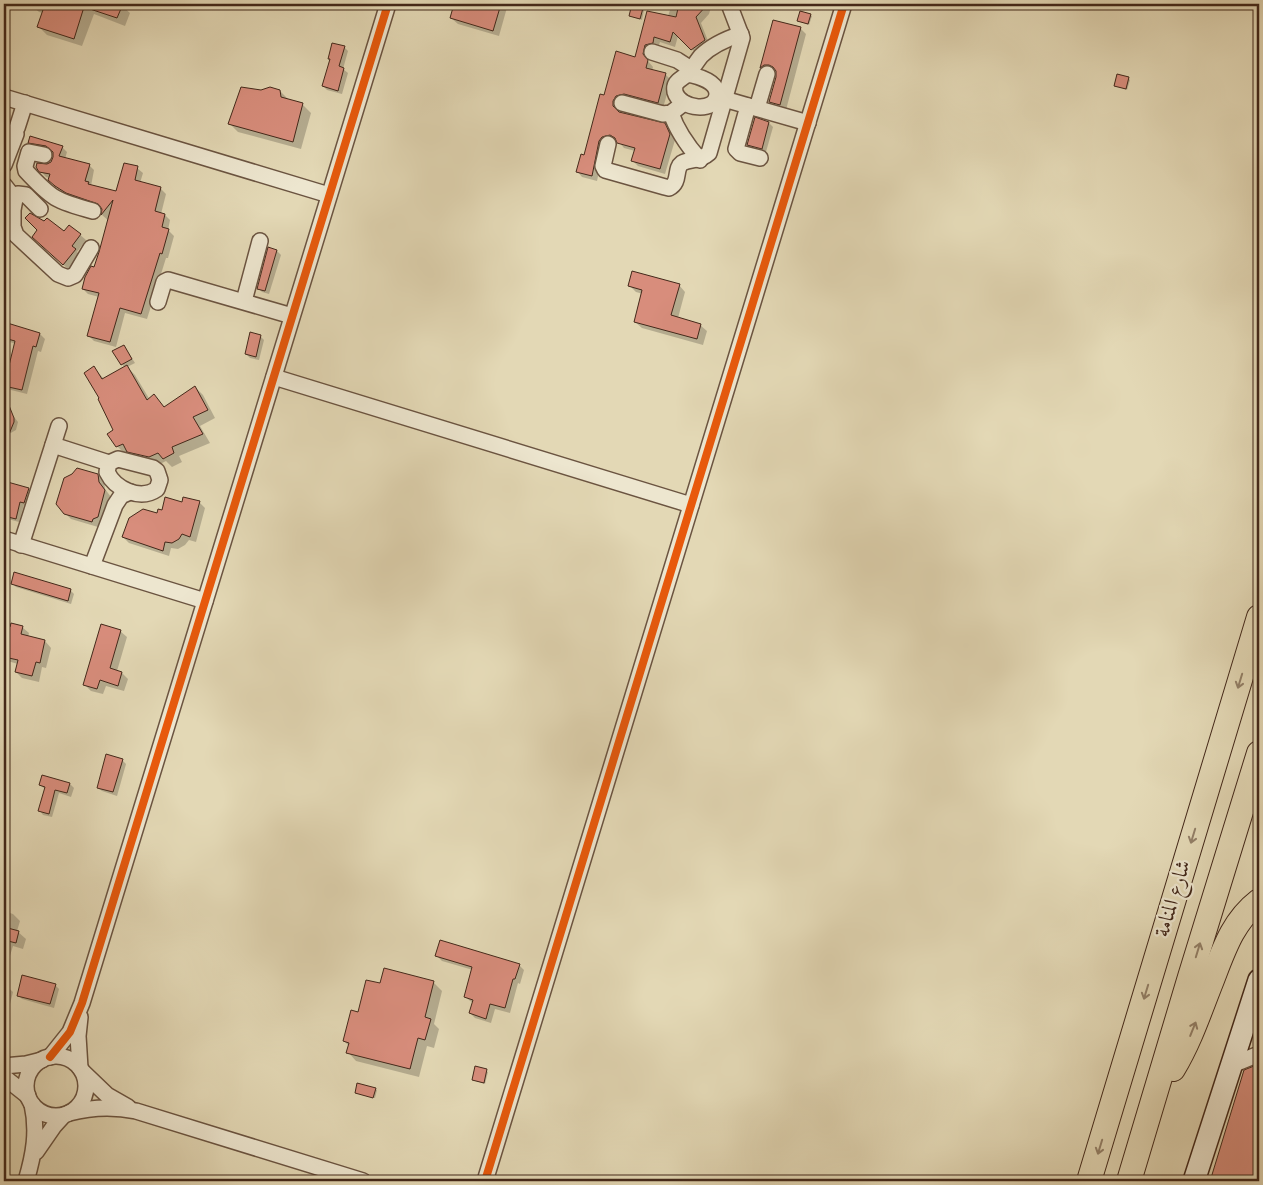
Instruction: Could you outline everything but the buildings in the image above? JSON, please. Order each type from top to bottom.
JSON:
[{"type":"main road","name":"شارع المنامة","points":[[1089,1181],[1259,617]]},
{"type":"main road","name":"شارع المنامة","points":[[1133,1175],[1152,1102],[1259,753]]},
{"type":"main road","points":[[1152,1102],[1182,1054],[1230,935],[1244,915],[1259,901]]},
{"type":"street","points":[[26,1181],[36,1134],[27,1086],[28,1076],[34,1067],[46,1058],[70,1032],[82,1003],[388,4]]},
{"type":"street","points":[[608,144],[603,166],[605,170],[670,188],[676,182],[682,163],[700,160],[705,157],[711,148],[721,98],[741,42],[741,34],[729,4]]},
{"type":"street","points":[[485,1181],[844,4]]},
{"type":"street","points":[[721,98],[703,107],[690,106],[679,100],[675,88],[676,82],[713,47],[726,39],[741,34]]},
{"type":"street","points":[[652,52],[677,60],[689,71],[710,83],[721,98],[808,123]]},
{"type":"street","points":[[760,158],[740,153],[736,149],[767,74]]},
{"type":"street","points":[[4,96],[329,196]]},
{"type":"street","points":[[25,103],[6,160],[26,160]]},
{"type":"street","points":[[622,103],[664,114],[671,112],[684,103]]},
{"type":"street","points":[[671,112],[682,138],[700,160]]},
{"type":"street","points":[[44,155],[31,151],[26,160],[25,169],[48,194],[63,203],[93,211]]},
{"type":"street","points":[[4,185],[15,199]]},
{"type":"street","points":[[40,210],[24,194],[18,194],[15,199],[13,223],[16,235],[61,276],[68,278],[75,274],[91,248]]},
{"type":"street","points":[[244,301],[260,241]]},
{"type":"street","points":[[158,302],[164,282],[168,280],[292,316]]},
{"type":"street","points":[[274,377],[691,505]]},
{"type":"street","points":[[21,545],[59,426]]},
{"type":"street","points":[[53,445],[109,463],[118,459],[153,468],[157,471],[160,480],[157,489],[148,493],[130,492],[119,487],[109,477],[107,472],[109,463]]},
{"type":"street","points":[[92,566],[115,505],[121,496],[130,492]]},
{"type":"street","points":[[4,539],[205,601]]},
{"type":"street","points":[[1194,1181],[1232,1065],[1255,1016],[1259,980]]},
{"type":"street","points":[[31,1164],[45,1138],[67,1114],[77,1108],[83,1100],[86,1091],[78,1036],[82,1003]]},
{"type":"street","points":[[1232,1065],[1259,1054]]},
{"type":"street","points":[[4,1066],[62,1057],[72,1061],[107,1095],[136,1111]]},
{"type":"street","points":[[4,1077],[30,1100],[38,1110],[46,1114],[67,1114],[102,1107],[136,1111],[363,1181]]},
{"type":"cycle path","points":[[50,1057],[70,1032],[82,1003],[388,4]]},
{"type":"cycle path","points":[[485,1181],[844,4]]}]
